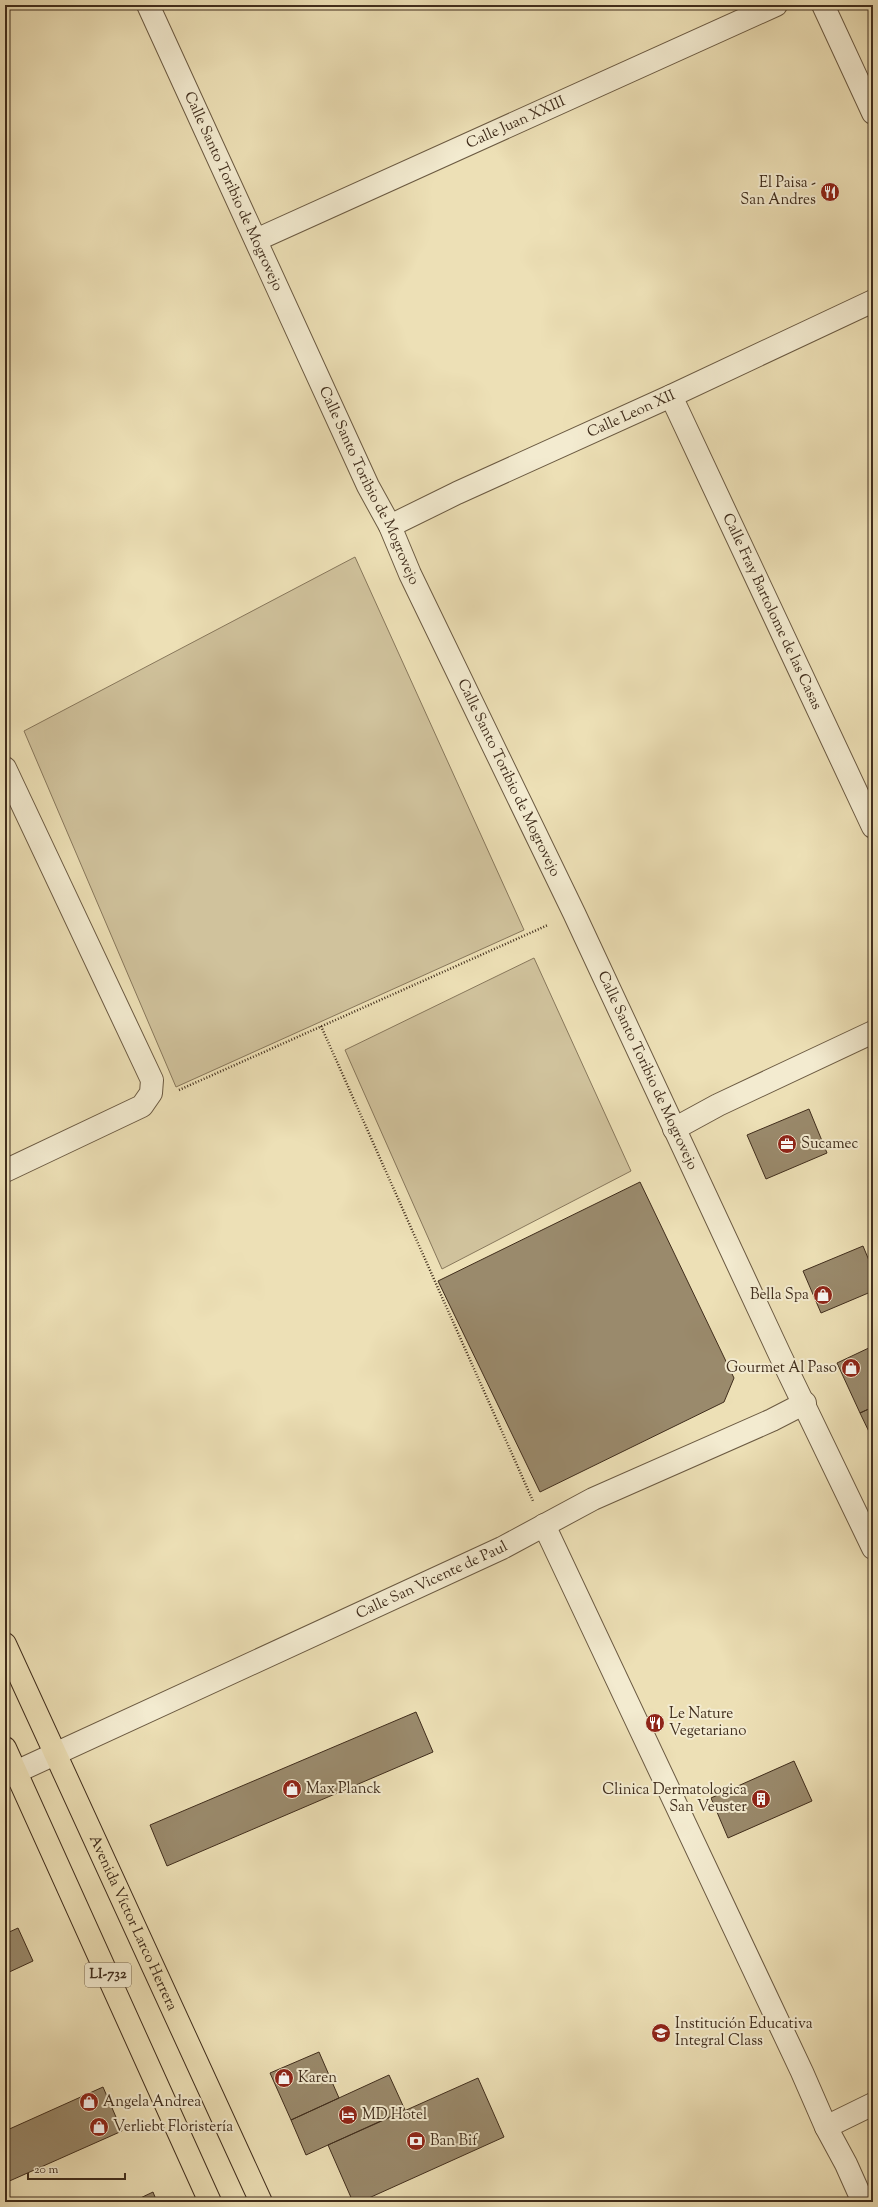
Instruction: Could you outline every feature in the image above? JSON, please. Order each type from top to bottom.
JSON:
[{"type":"main road","name":"Avenida Víctor Larco Herrera","points":[[5,1644],[57,1754],[261,2202]]},
{"type":"main road","name":"LI-732","points":[[5,1748],[11,1775],[210,2202]]},
{"type":"street","name":"Calle Santo Toribio de Mogrovejo","points":[[148,5],[368,486],[390,526],[410,574],[574,913],[674,1129],[873,1548]]},
{"type":"street","name":"Calle Juan XXIII","points":[[256,240],[776,5]]},
{"type":"street","points":[[822,5],[873,113]]},
{"type":"street","name":"Calle Leon XII","points":[[390,526],[457,493],[671,396],[873,301]]},
{"type":"street","name":"Calle Fray Bartolome de las Casas","points":[[671,396],[873,827]]},
{"type":"street","points":[[5,768],[152,1080],[150,1093],[142,1106],[5,1171]]},
{"type":"street","points":[[674,1129],[718,1105],[873,1032]]},
{"type":"street","name":"Calle San Vicente de Paul","points":[[11,1775],[502,1548],[593,1499],[772,1420],[805,1403]]},
{"type":"street","points":[[544,1525],[802,2072],[826,2127],[846,2164],[863,2202]]},
{"type":"street","points":[[826,2127],[873,2104]]},
{"type":"path","points":[[142,1106],[574,913]]},
{"type":"path","points":[[321,1026],[544,1525]]},
{"type":"path","points":[[308,2202],[312,2200],[314,2202]]},
{"type":"shaded area","points":[[355,557],[524,930],[176,1087],[24,731]]},
{"type":"shaded area","points":[[534,958],[631,1171],[442,1269],[345,1050]]},
{"type":"building","name":"Sucamec","points":[[809,1109],[827,1153],[766,1179],[747,1135]]},
{"type":"building","points":[[640,1182],[734,1378],[724,1402],[540,1492],[438,1281]]},
{"type":"building","points":[[863,1246],[873,1270],[873,1291],[821,1313],[803,1271]]},
{"type":"building","points":[[873,1346],[873,1407],[860,1413],[837,1363]]},
{"type":"building","points":[[873,1407],[873,1440],[860,1413]]},
{"type":"building","name":"Max Planck","points":[[416,1712],[433,1752],[167,1866],[150,1825]]},
{"type":"building","name":"Clinica Dermatologica San Veuster","points":[[794,1761],[812,1801],[728,1838],[711,1798]]},
{"type":"building","points":[[18,1928],[33,1961],[5,1974],[5,1934]]},
{"type":"building","points":[[319,2052],[339,2098],[291,2120],[270,2073]]},
{"type":"building","name":"MD Hotel","points":[[389,2075],[405,2110],[306,2155],[291,2120]]},
{"type":"building","name":"Ban Bif","points":[[478,2078],[504,2137],[360,2202],[353,2202],[328,2145]]},
{"type":"building","points":[[103,2087],[122,2131],[5,2183],[5,2131]]},
{"type":"building","points":[[153,2192],[157,2202],[132,2202]]},
{"type":"place","name":"El Paisa - San Andres","points":[[830,192]]},
{"type":"place","name":"Sucamec","points":[[787,1144]]},
{"type":"place","name":"Bella Spa","points":[[823,1295]]},
{"type":"place","name":"Gourmet Al Paso","points":[[851,1368]]},
{"type":"place","name":"Le Nature Vegetariano","points":[[655,1723]]},
{"type":"place","name":"Max Planck","points":[[292,1789]]},
{"type":"place","name":"Clinica Dermatologica San Veuster","points":[[761,1799]]},
{"type":"place","name":"Institución Educativa Integral Class","points":[[661,2033]]},
{"type":"place","name":"Karen","points":[[284,2078]]},
{"type":"place","name":"Angela Andrea","points":[[89,2102]]},
{"type":"place","name":"MD Hotel","points":[[348,2115]]},
{"type":"place","name":"Verliebt Floristería","points":[[99,2127]]},
{"type":"place","name":"Ban Bif","points":[[416,2141]]}]
